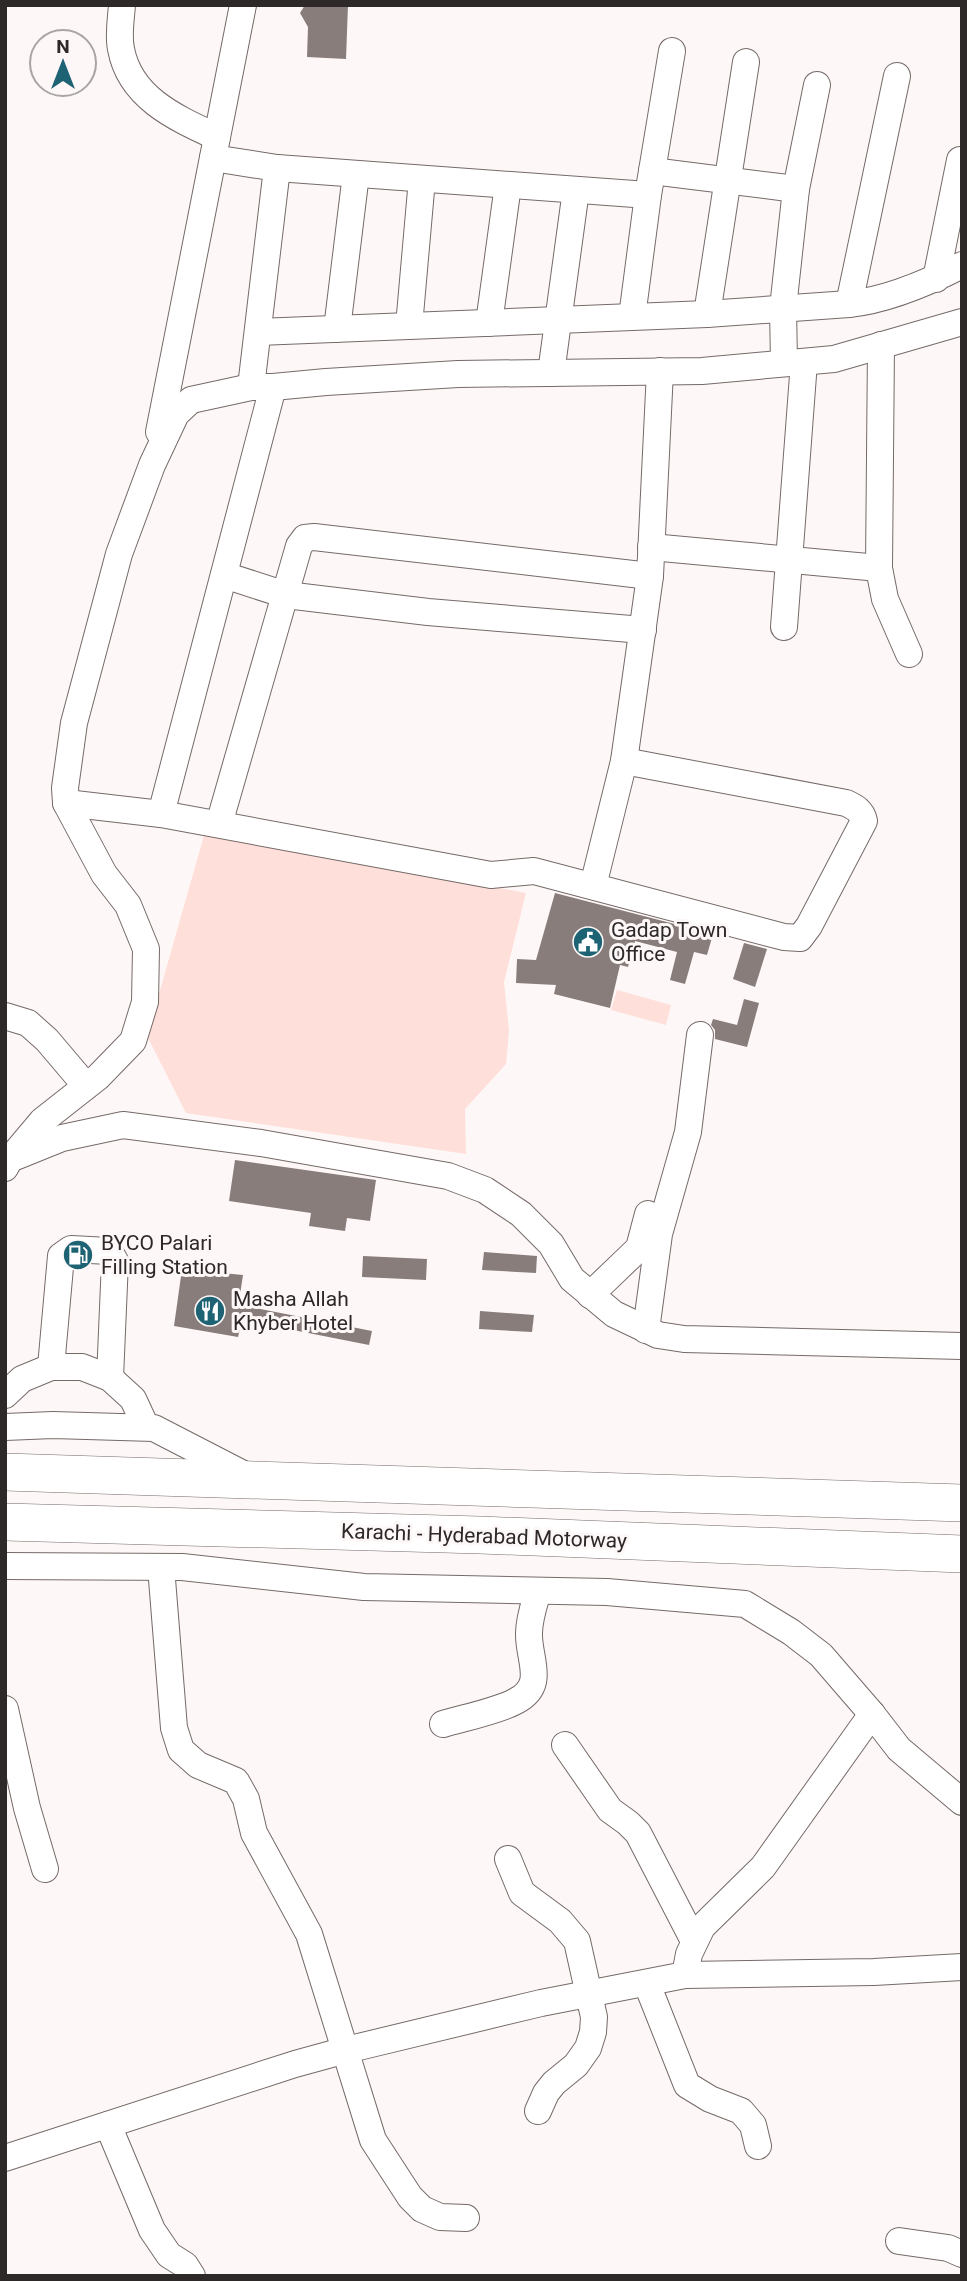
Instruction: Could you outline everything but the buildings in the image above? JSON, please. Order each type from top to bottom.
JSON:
[{"type":"highway","points":[[5,1472],[962,1503]]},
{"type":"highway","name":"Karachi - Hyderabad Motorway","points":[[5,1522],[480,1535],[962,1554]]},
{"type":"street","points":[[122,5],[120,47],[129,75],[147,97],[215,147],[277,168],[576,190],[650,183],[728,181],[796,189]]},
{"type":"street","points":[[152,465],[243,5]]},
{"type":"street","points":[[632,317],[671,51]]},
{"type":"street","points":[[707,314],[746,62]]},
{"type":"street","points":[[849,304],[897,76]]},
{"type":"street","points":[[785,626],[794,362],[783,308],[796,189],[817,85]]},
{"type":"street","points":[[936,279],[960,159]]},
{"type":"street","points":[[161,814],[224,575],[262,387],[258,332],[277,168]]},
{"type":"street","points":[[337,329],[356,174]]},
{"type":"street","points":[[409,326],[422,178]]},
{"type":"street","points":[[489,323],[508,185]]},
{"type":"street","points":[[551,373],[576,190]]},
{"type":"street","points":[[258,332],[707,314],[849,304],[869,302],[936,279],[962,265]]},
{"type":"street","points":[[8,1164],[42,1121],[98,1077],[132,1041],[145,1002],[146,949],[128,905],[104,874],[66,803],[65,788],[74,723],[119,554],[152,465],[176,414],[191,400],[262,387],[326,382],[458,374],[702,371],[834,359],[962,322]]},
{"type":"street","points":[[881,345],[879,568],[885,600],[909,654]]},
{"type":"street","points":[[593,886],[624,761],[643,630],[650,576],[660,371]]},
{"type":"street","points":[[219,824],[299,546],[305,538],[650,576]]},
{"type":"street","points":[[651,547],[879,568]]},
{"type":"street","points":[[224,575],[286,595],[428,612],[643,630]]},
{"type":"street","points":[[66,803],[161,814],[491,875],[534,871],[784,937],[800,938],[809,926],[864,821],[863,814],[846,803],[624,761]]},
{"type":"street","points":[[5,1016],[27,1023],[47,1040],[86,1086]]},
{"type":"street","points":[[590,1295],[639,1248],[679,1094],[700,1035],[696,1131],[659,1234],[646,1330]]},
{"type":"street","points":[[8,1164],[62,1139],[123,1125],[261,1143],[448,1177],[485,1190],[521,1214],[551,1244],[572,1279],[590,1295],[614,1314],[659,1335],[684,1339],[962,1346]]},
{"type":"street","points":[[51,1367],[61,1256],[71,1249],[109,1251],[115,1261],[110,1378]]},
{"type":"street","points":[[5,1395],[22,1378],[51,1367],[82,1367],[110,1378],[133,1399],[146,1427]]},
{"type":"street","points":[[5,1427],[53,1425],[154,1428],[254,1480]]},
{"type":"street","points":[[5,1566],[182,1567],[364,1587],[607,1592],[745,1604],[791,1632],[821,1655],[899,1749],[962,1802]]},
{"type":"street","points":[[161,1567],[174,1728],[181,1750],[198,1765],[236,1781],[246,1799],[254,1833],[309,1934],[373,2140],[410,2197],[422,2209],[440,2217],[466,2218]]},
{"type":"street","points":[[443,1724],[515,1702],[528,1692],[534,1680],[528,1636],[538,1591]]},
{"type":"street","points":[[5,1709],[27,1808],[45,1869]]},
{"type":"street","points":[[685,1975],[694,1941],[702,1927],[763,1867],[872,1714]]},
{"type":"street","points":[[565,1745],[610,1810],[638,1833],[694,1941]]},
{"type":"street","points":[[508,1859],[522,1893],[560,1921],[577,1941],[594,2018],[588,2048],[576,2064],[554,2082],[538,2111]]},
{"type":"street","points":[[5,2158],[295,2064],[527,2006],[685,1975],[874,1972],[962,1967]]},
{"type":"street","points":[[647,1984],[687,2085],[710,2099],[741,2111],[753,2125],[758,2146]]},
{"type":"street","points":[[108,2125],[152,2231],[169,2255],[185,2265],[192,2276]]},
{"type":"street","points":[[900,2241],[948,2248],[962,2254]]},
{"type":"shaded area","points":[[205,832],[526,893],[504,982],[509,1030],[506,1064],[465,1109],[466,1154],[186,1113],[147,1036]]},
{"type":"shaded area","points":[[617,990],[671,1005],[666,1025],[611,1010]]},
{"type":"place","name":"Gadap Town Office","points":[[588,942]]},
{"type":"place","name":"BYCO Palari Filling Station","points":[[78,1255]]},
{"type":"place","name":"Masha Allah Khyber Hotel","points":[[210,1311]]}]
